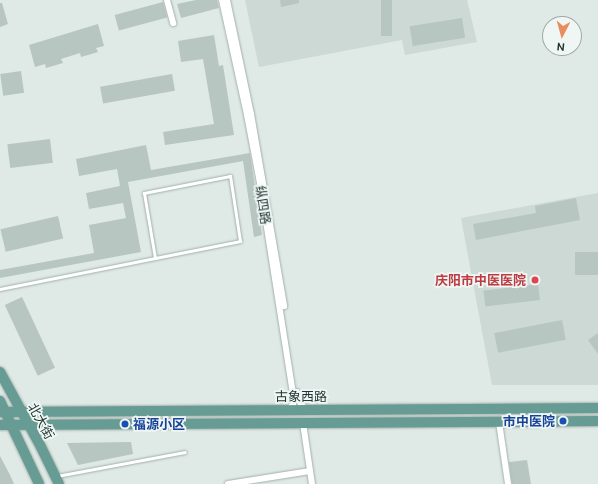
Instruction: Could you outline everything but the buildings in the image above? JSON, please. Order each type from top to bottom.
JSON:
[{"type":"main road","name":"北大街","points":[[0,372],[57,480]]},
{"type":"main road","points":[[0,401],[2,412],[11,425],[38,484]]},
{"type":"main road","name":"古象西路","points":[[2,412],[598,408]]},
{"type":"main road","name":"古象西路","points":[[0,425],[598,421]]},
{"type":"street","points":[[167,0],[173,23]]},
{"type":"street","name":"纵四路","points":[[222,0],[247,115],[293,391],[294,402],[287,409]]},
{"type":"street","name":"纵四路","points":[[227,0],[264,182],[298,399],[306,409]]},
{"type":"street","points":[[499,422],[508,484]]},
{"type":"street","points":[[303,423],[312,484]]},
{"type":"street","points":[[228,484],[310,471]]},
{"type":"lane","points":[[0,289],[155,258],[240,241],[230,176],[144,193],[155,258]]},
{"type":"lane","points":[[57,480],[185,452]]},
{"type":"shaded area","points":[[245,0],[467,0],[477,42],[405,55],[402,40],[259,67]]},
{"type":"shaded area","name":"庆阳市中医医院","points":[[598,193],[598,385],[492,385],[461,218]]},
{"type":"place","name":"庆阳市中医医院","points":[[535,280]]},
{"type":"place","name":"市中医院","points":[[563,421]]},
{"type":"place","name":"福源小区","points":[[125,424]]}]
